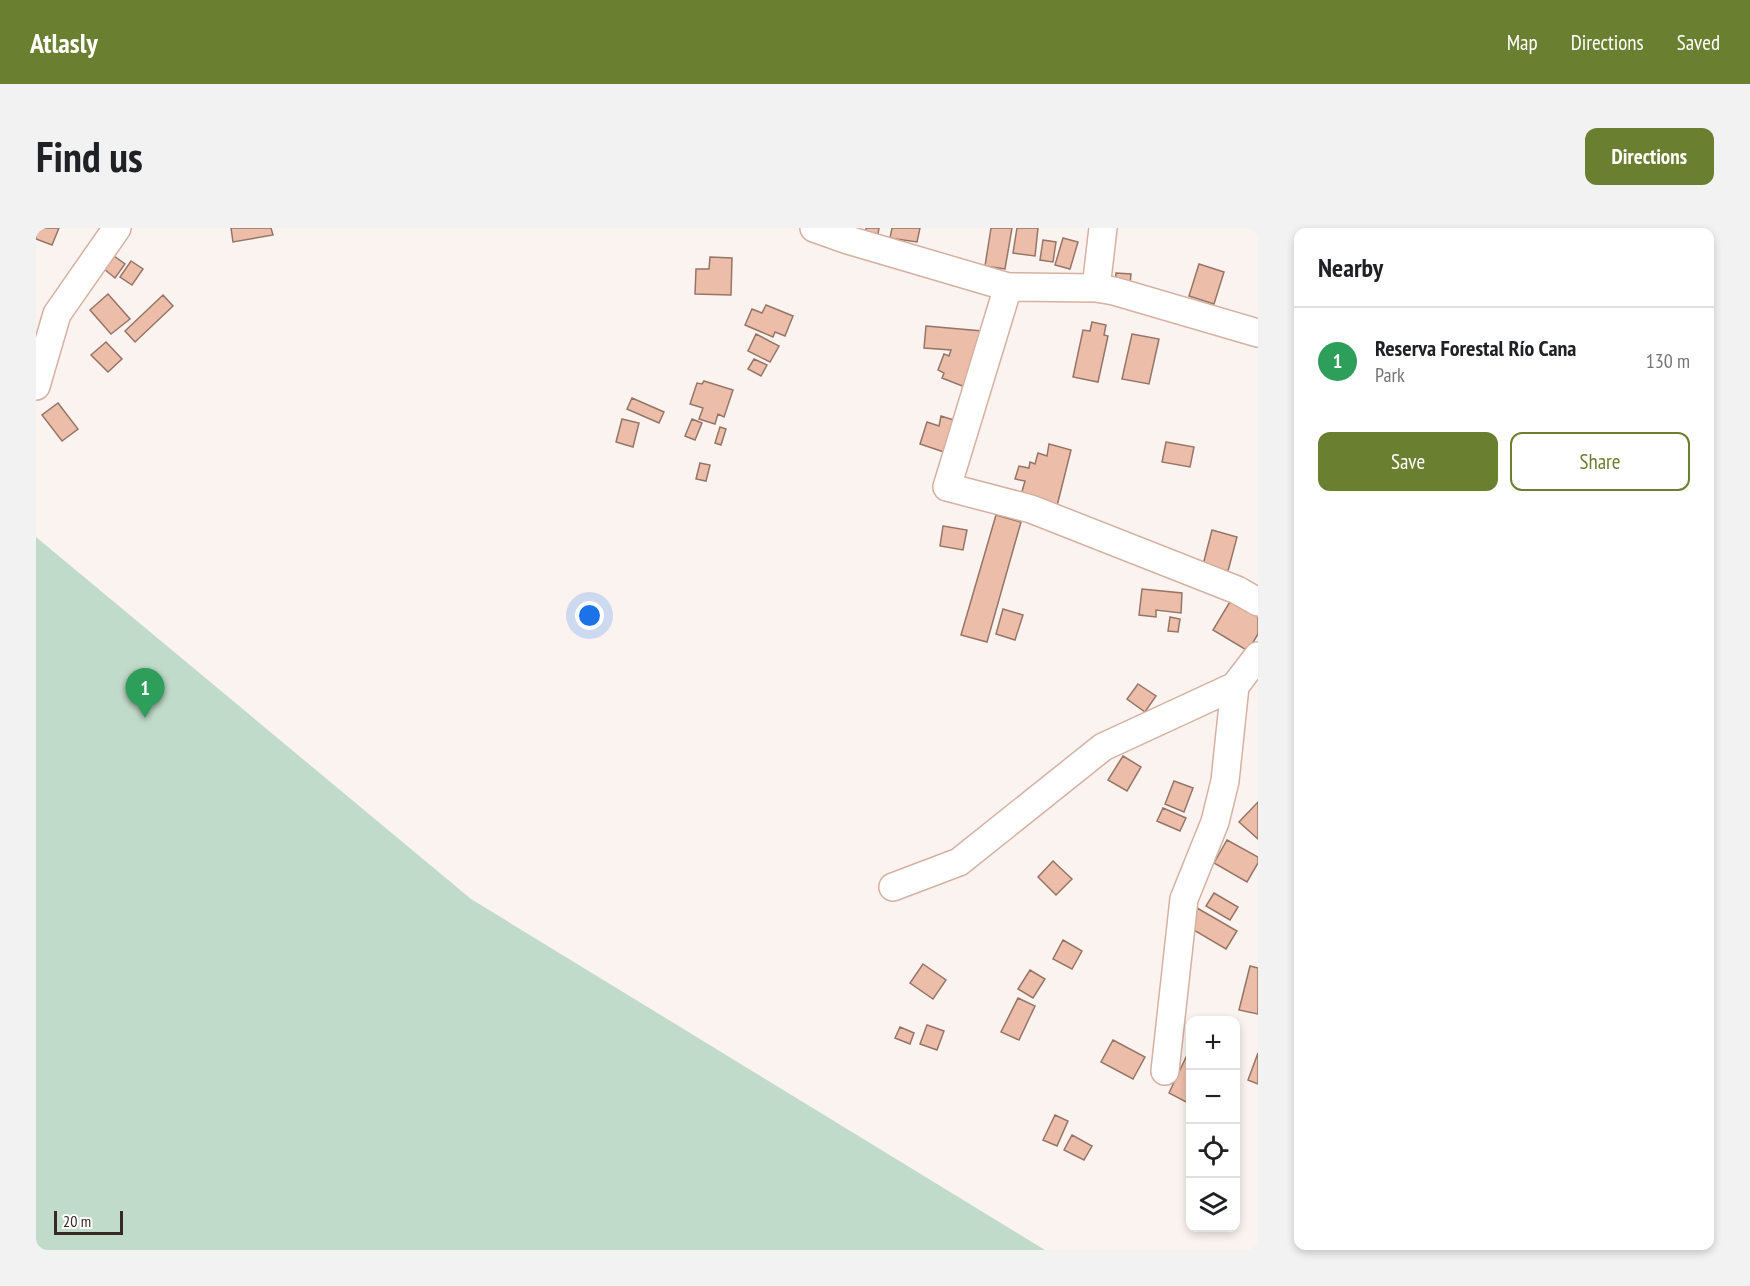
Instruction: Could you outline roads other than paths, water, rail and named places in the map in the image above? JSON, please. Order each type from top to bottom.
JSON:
[{"type":"street","points":[[36,386],[41,349],[57,314],[117,228]]},
{"type":"street","points":[[814,228],[1008,287],[1096,288],[1114,291],[1258,333]]},
{"type":"street","points":[[1096,288],[1102,228]]},
{"type":"street","points":[[1008,287],[947,487],[1031,509],[1237,590],[1258,602]]},
{"type":"street","points":[[893,887],[959,862],[1103,747],[1235,686],[1258,656]]},
{"type":"street","points":[[1165,1071],[1184,899],[1215,822],[1222,791],[1235,686]]},
{"type":"place","name":"Reserva Forestal Río Cana","points":[[145,718]]}]
